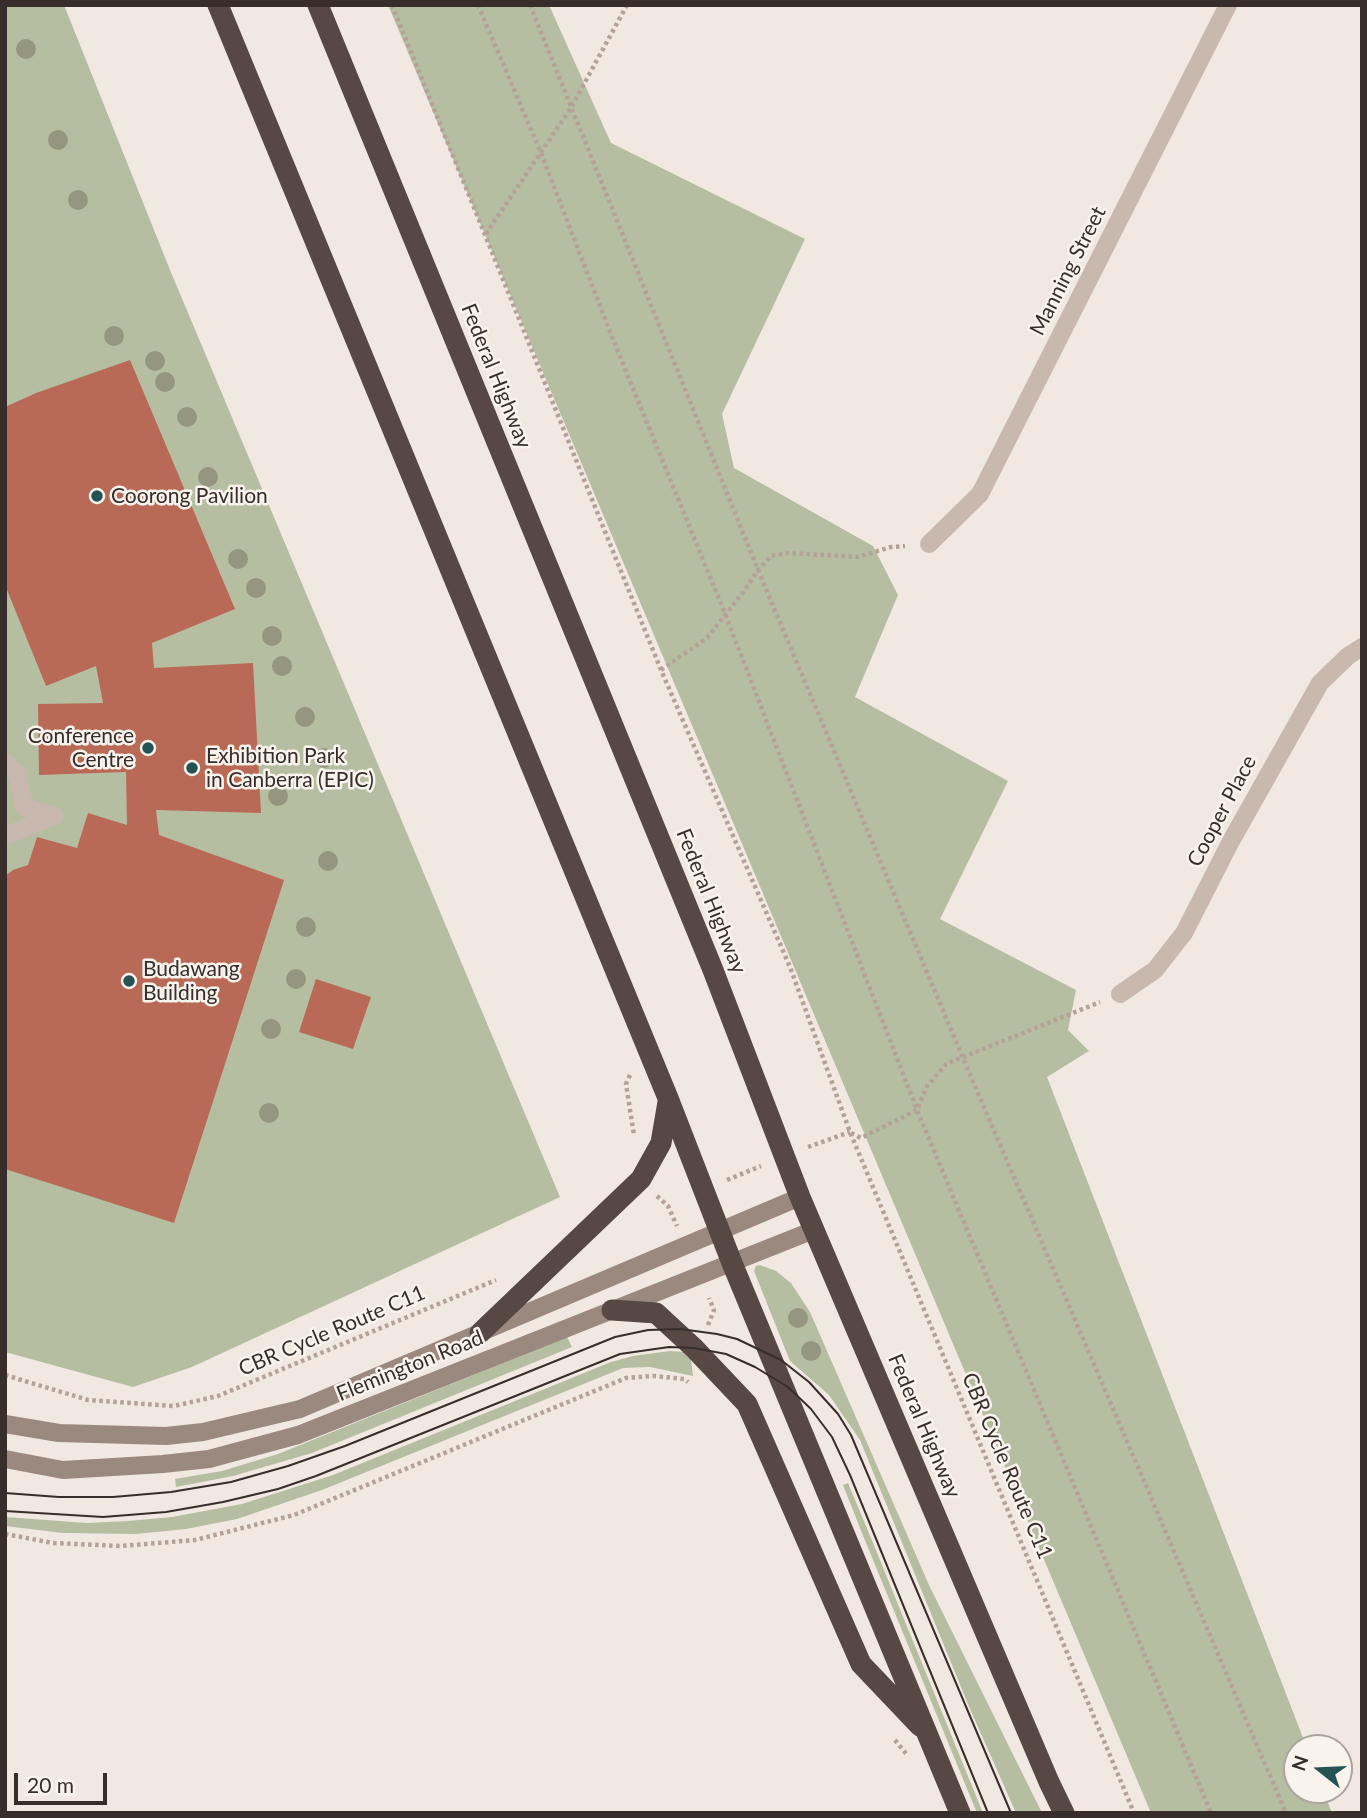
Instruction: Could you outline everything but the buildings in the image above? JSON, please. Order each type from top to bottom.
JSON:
[{"type":"highway","points":[[218,5],[960,1813]]},
{"type":"highway","name":"Federal Highway","points":[[318,5],[713,970],[800,1197],[1064,1813]]},
{"type":"highway","points":[[480,1333],[641,1179],[661,1143],[668,1098]]},
{"type":"highway","points":[[612,1310],[656,1313],[694,1348],[747,1404],[861,1664],[928,1735]]},
{"type":"main road","name":"Flemington Road","points":[[5,1424],[59,1433],[166,1436],[203,1432],[300,1409],[800,1197]]},
{"type":"main road","name":"Flemington Road","points":[[5,1459],[63,1470],[163,1464],[209,1459],[298,1435],[814,1230]]},
{"type":"street","name":"Manning Street","points":[[929,544],[980,494],[1228,5]]},
{"type":"street","name":"Cooper Place","points":[[1120,994],[1155,970],[1184,933],[1231,841],[1321,683],[1348,656],[1362,647]]},
{"type":"street","points":[[5,762],[17,773],[24,807],[55,816],[5,836]]},
{"type":"path","name":"CBR Cycle Route C11","points":[[392,5],[661,670],[790,967],[850,1132],[1134,1813]]},
{"type":"path","points":[[478,5],[541,153],[611,337],[726,616],[917,1110],[1211,1813]]},
{"type":"path","points":[[530,5],[758,570],[963,1058],[1286,1813]]},
{"type":"path","points":[[485,235],[572,106],[627,5]]},
{"type":"path","points":[[661,670],[707,638],[771,556],[788,553],[858,557],[891,547],[929,544]]},
{"type":"path","points":[[850,1132],[861,1138],[917,1110],[927,1086],[946,1064],[1120,994]]},
{"type":"path","points":[[632,1145],[634,1134],[626,1084],[644,1039]]},
{"type":"path","name":"CBR Cycle Route C11","points":[[5,1375],[88,1399],[174,1406],[218,1396],[499,1278]]},
{"type":"path","points":[[5,1534],[53,1543],[121,1546],[195,1540],[294,1515],[626,1378],[654,1376],[684,1379],[695,1386]]},
{"type":"green space","name":"Exhibition Park in Canberra (EPIC)","points":[[5,5],[64,5],[170,270],[560,1197],[192,1367],[133,1387],[5,1352]]},
{"type":"green space","points":[[388,5],[549,5],[611,143],[805,239],[722,414],[734,468],[873,546],[898,595],[855,697],[1008,781],[940,919],[1076,990],[1068,1030],[1089,1051],[1047,1077],[1302,1734],[1283,1734],[1283,1804],[1328,1804],[1332,1813],[1151,1813]]},
{"type":"green space","points":[[756,1266],[776,1271],[791,1283],[810,1312],[929,1585],[1042,1813],[1016,1813],[970,1709],[860,1440],[829,1395],[790,1361],[754,1271]]},
{"type":"green space","points":[[567,1337],[572,1347],[312,1453],[233,1476],[176,1487],[175,1479],[222,1471],[278,1454]]},
{"type":"green space","points":[[670,1351],[685,1352],[691,1359],[693,1376],[650,1367],[623,1368],[322,1490],[237,1519],[186,1529],[136,1534],[63,1533],[5,1526],[5,1517],[87,1523],[128,1521],[172,1517],[242,1504],[333,1475],[611,1362]]},
{"type":"green space","points":[[848,1483],[983,1813],[977,1813],[864,1538],[843,1485]]},
{"type":"tram line","points":[[5,1493],[113,1497],[171,1492],[231,1482],[345,1446],[615,1337],[648,1330],[680,1329],[737,1339],[781,1360],[809,1382],[838,1414],[851,1435],[1011,1813]]},
{"type":"tram line","points":[[5,1511],[103,1517],[166,1512],[223,1502],[278,1489],[316,1476],[620,1354],[669,1347],[726,1354],[755,1367],[788,1387],[811,1409],[832,1437],[988,1813]]},
{"type":"place","name":"Coorong Pavilion","points":[[97,496]]},
{"type":"place","name":"Conference Centre","points":[[148,748]]},
{"type":"place","name":"Exhibition Park in Canberra (EPIC)","points":[[192,768]]},
{"type":"place","name":"Budawang Building","points":[[129,981]]}]
